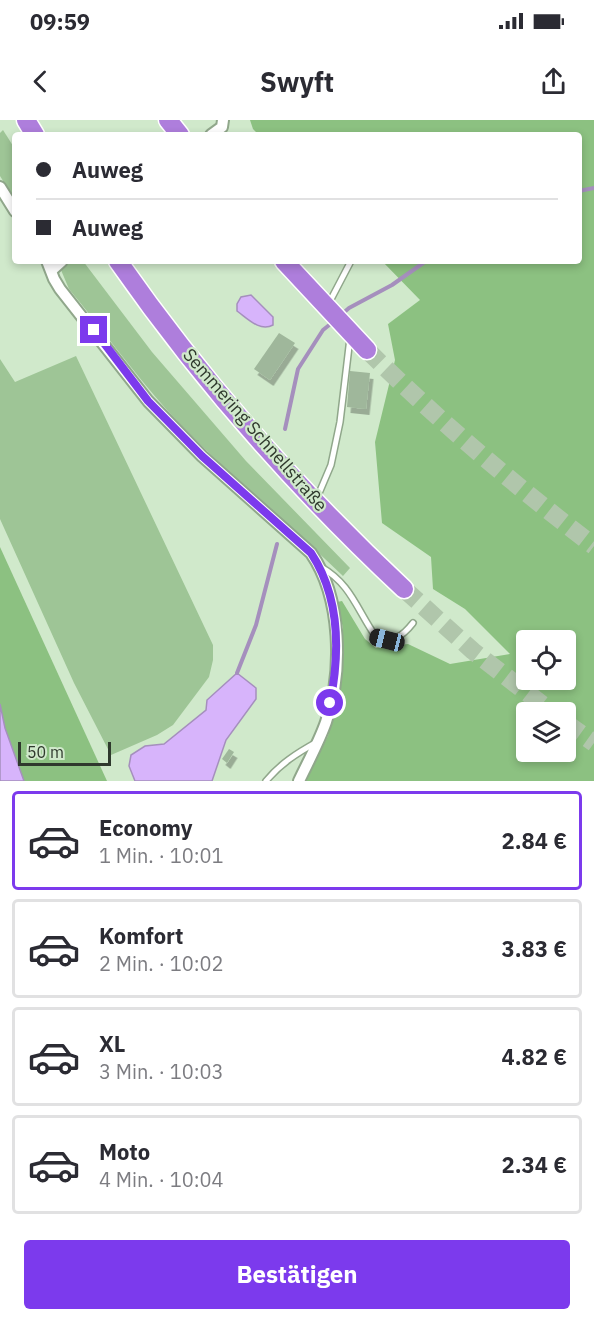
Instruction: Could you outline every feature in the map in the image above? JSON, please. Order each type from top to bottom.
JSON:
[{"type":"highway","points":[[168,120],[178,132]]},
{"type":"highway","name":"Semmering Schnellstraße","points":[[120,264],[227,403],[315,502],[404,589]]},
{"type":"highway","points":[[287,264],[367,350]]},
{"type":"street","points":[[215,132],[222,127],[223,120]]},
{"type":"street","points":[[0,188],[12,206]]},
{"type":"street","points":[[49,266],[60,289],[148,401],[202,456],[311,553],[320,566],[336,627],[337,657],[326,722],[299,781]]},
{"type":"lane","points":[[327,307],[349,264]]},
{"type":"lane","points":[[315,502],[331,465],[340,422],[350,333]]},
{"type":"lane","points":[[320,566],[344,583],[376,638],[387,640],[400,636],[413,622]]},
{"type":"lane","points":[[266,781],[275,770],[295,754],[317,742]]},
{"type":"green space","points":[[250,120],[594,120],[594,781],[304,781],[328,736],[341,677],[343,628],[337,602],[342,601],[365,639],[376,648],[408,644],[450,664],[510,654],[465,609],[433,589],[431,557],[382,523],[375,442],[395,360],[388,324],[420,300],[385,264],[582,264],[582,132],[256,132]]},
{"type":"green space","points":[[3,130],[12,144],[12,195],[0,176],[0,133]]},
{"type":"green space","points":[[68,264],[85,264],[152,352],[246,461],[350,568],[343,576],[209,453],[167,410],[69,289],[61,270]]},
{"type":"green space","points":[[76,356],[213,645],[213,660],[209,677],[173,725],[157,735],[111,755],[74,683],[0,519],[0,359],[15,382]]},
{"type":"green space","points":[[0,547],[107,781],[24,781],[5,728],[0,704]]},
{"type":"shaded area","points":[[251,295],[273,317],[273,325],[259,326],[237,311],[237,304],[241,297]]},
{"type":"shaded area","points":[[237,673],[256,688],[256,699],[226,740],[212,781],[135,781],[129,766],[131,755],[145,746],[164,744],[206,710],[207,700]]},
{"type":"shaded area","points":[[0,704],[5,728],[24,781],[0,781]]},
{"type":"building","points":[[279,333],[295,343],[270,380],[254,369]]},
{"type":"building","points":[[350,371],[370,373],[366,409],[347,407]]},
{"type":"building","points":[[229,749],[234,752],[227,763],[222,759]]},
{"type":"waterway","points":[[582,190],[594,188]]},
{"type":"waterway","points":[[341,315],[349,308],[392,285],[422,264]]},
{"type":"waterway","points":[[285,429],[298,369],[323,330],[333,322]]},
{"type":"waterway","points":[[237,673],[256,625],[277,544]]},
{"type":"tunnel","points":[[367,350],[477,451],[594,546]]},
{"type":"tunnel","points":[[404,589],[473,651],[539,702]]},
{"type":"tunnel","points":[[576,730],[594,743]]},
{"type":"route","points":[[94,330],[148,401],[202,456],[311,553],[320,566],[336,627],[337,657],[330,703]]}]
